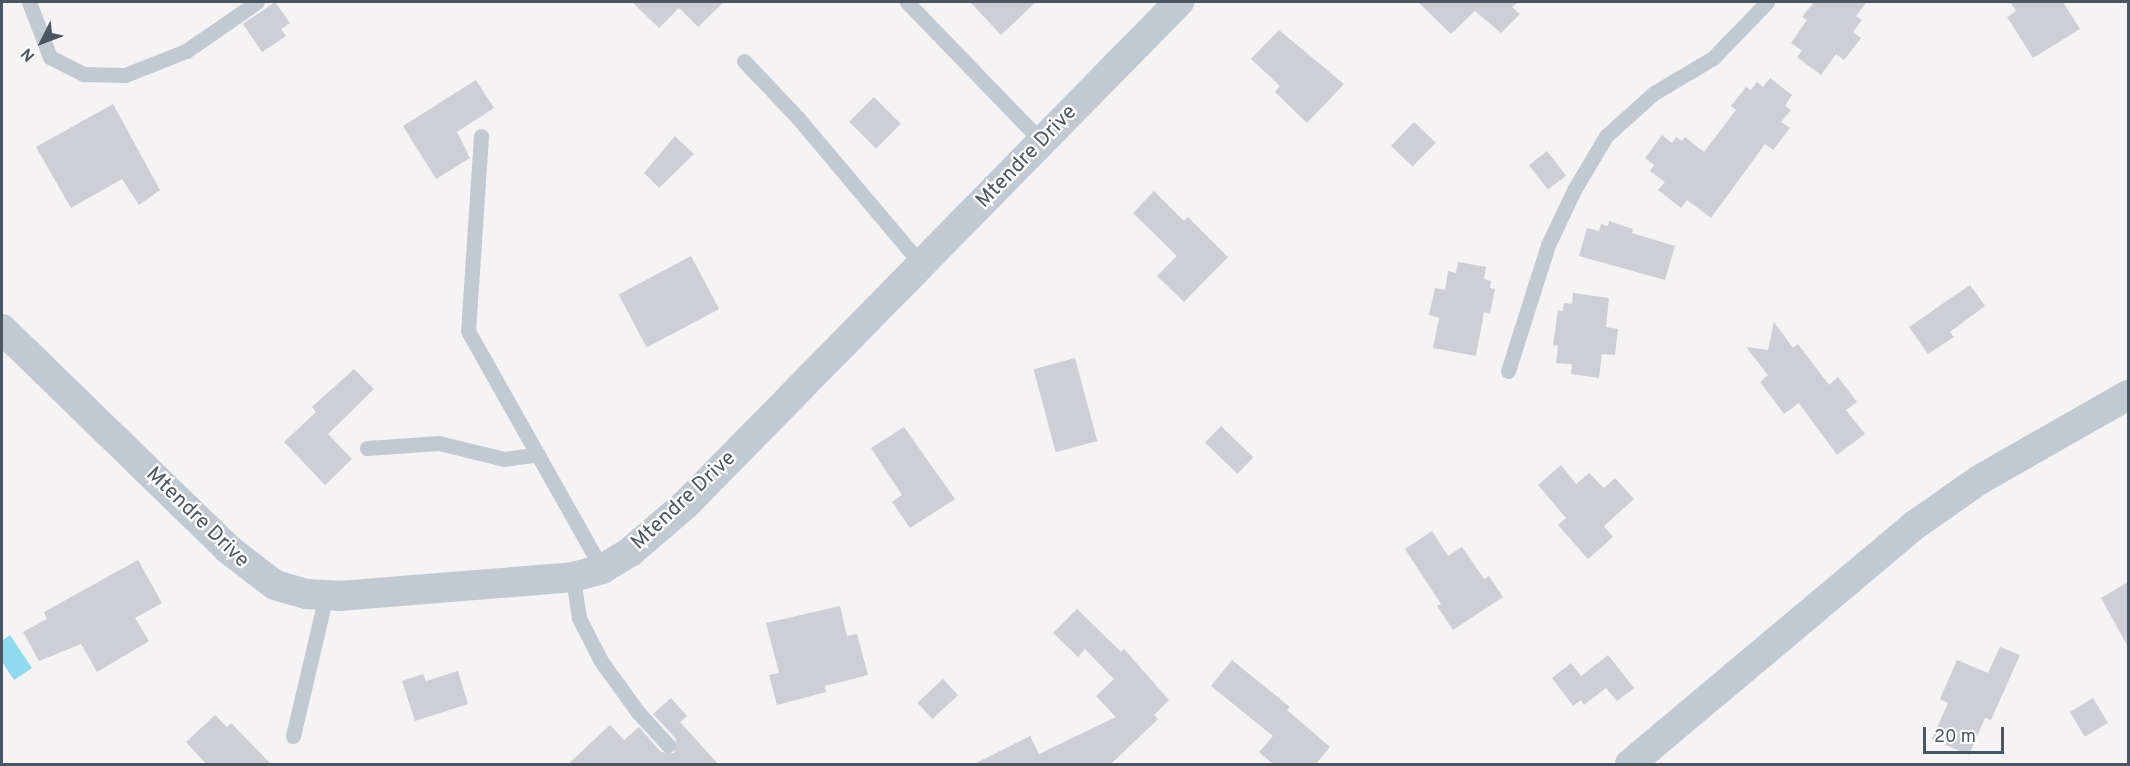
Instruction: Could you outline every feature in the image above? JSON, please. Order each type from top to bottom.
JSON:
[{"type":"street","name":"Mtendre Drive","points":[[2,329],[252,571],[275,585],[327,595],[573,578],[602,569],[630,552],[686,504],[1179,2]]},
{"type":"street","points":[[1630,765],[1915,525],[1979,480],[2128,395]]},
{"type":"lane","points":[[29,2],[50,57],[84,74],[125,75],[186,51],[257,2]]},
{"type":"lane","points":[[907,2],[1042,142]]},
{"type":"lane","points":[[1508,370],[1548,245],[1574,190],[1606,136],[1653,93],[1713,58],[1767,2]]},
{"type":"lane","points":[[744,61],[798,118],[921,264]]},
{"type":"lane","points":[[481,136],[468,331],[602,569]]},
{"type":"lane","points":[[367,448],[439,443],[504,459],[538,454]]},
{"type":"lane","points":[[573,578],[579,618],[601,661],[637,711],[668,745]]},
{"type":"lane","points":[[293,736],[327,595]]},
{"type":"water","points":[[10,635],[32,668],[14,680],[2,662],[2,641]]},
{"type":"building","points":[[275,2],[290,23],[281,29],[286,36],[262,52],[243,24]]},
{"type":"building","points":[[632,2],[724,2],[698,27],[679,8],[659,28]]},
{"type":"building","points":[[970,2],[1036,2],[1001,35]]},
{"type":"building","points":[[1418,2],[1518,2],[1512,7],[1520,14],[1501,33],[1475,11],[1451,34]]},
{"type":"building","points":[[1814,2],[1867,2],[1856,16],[1862,20],[1853,32],[1861,38],[1844,60],[1836,54],[1821,75],[1797,57],[1802,51],[1791,43],[1807,20],[1802,17]]},
{"type":"building","points":[[2010,2],[2063,2],[2080,29],[2033,58],[2007,17],[2016,11]]},
{"type":"building","points":[[1279,30],[1344,84],[1307,123],[1275,92],[1280,86],[1251,59]]},
{"type":"building","points":[[1770,78],[1792,95],[1785,106],[1791,110],[1781,122],[1790,128],[1773,150],[1765,144],[1711,218],[1687,200],[1681,208],[1658,190],[1665,182],[1650,171],[1654,165],[1645,158],[1662,135],[1672,143],[1676,137],[1682,141],[1685,137],[1704,152],[1736,110],[1731,106],[1746,87],[1751,90],[1757,82],[1763,87]]},
{"type":"building","points":[[476,80],[494,108],[457,132],[470,158],[436,179],[403,126]]},
{"type":"building","points":[[874,97],[901,124],[876,149],[849,122]]},
{"type":"building","points":[[113,104],[160,190],[139,205],[122,179],[71,208],[36,147]]},
{"type":"building","points":[[1414,122],[1436,143],[1413,167],[1391,146]]},
{"type":"building","points":[[675,136],[694,154],[659,188],[644,173]]},
{"type":"building","points":[[1547,151],[1566,175],[1548,190],[1529,165]]},
{"type":"building","points":[[1154,191],[1184,221],[1188,217],[1228,257],[1184,302],[1157,276],[1177,256],[1133,213]]},
{"type":"building","points":[[1609,221],[1633,229],[1632,233],[1675,246],[1665,280],[1579,256],[1587,228],[1599,231],[1601,224],[1608,226]]},
{"type":"building","points":[[691,256],[719,309],[647,347],[619,294]]},
{"type":"building","points":[[1458,262],[1486,267],[1484,279],[1491,281],[1490,288],[1495,289],[1490,314],[1484,312],[1476,356],[1433,348],[1439,318],[1429,315],[1435,288],[1445,290],[1448,271],[1456,273]]},
{"type":"building","points":[[1970,285],[1985,306],[1950,332],[1954,337],[1928,354],[1909,327]]},
{"type":"building","points":[[1573,293],[1609,298],[1606,327],[1618,329],[1615,355],[1602,354],[1599,378],[1571,374],[1572,364],[1556,363],[1558,346],[1553,345],[1558,310],[1563,311],[1564,303],[1572,304]]},
{"type":"building","points":[[1774,322],[1793,348],[1798,344],[1829,385],[1838,377],[1857,402],[1846,410],[1865,434],[1837,455],[1799,403],[1784,414],[1760,382],[1768,375],[1746,347],[1768,350]]},
{"type":"building","points":[[1075,358],[1097,441],[1056,452],[1033,369]]},
{"type":"building","points":[[354,369],[374,389],[328,434],[352,459],[325,485],[284,442],[316,412],[312,407]]},
{"type":"building","points":[[1221,426],[1253,457],[1237,474],[1205,443]]},
{"type":"building","points":[[904,427],[955,499],[910,528],[892,502],[902,495],[871,448]]},
{"type":"building","points":[[1561,465],[1576,484],[1589,473],[1604,488],[1615,478],[1634,499],[1604,526],[1613,537],[1588,559],[1558,525],[1566,518],[1538,485]]},
{"type":"building","points":[[1432,531],[1448,556],[1462,547],[1484,579],[1489,576],[1503,597],[1453,630],[1437,606],[1441,604],[1405,549]]},
{"type":"building","points":[[138,560],[162,603],[135,618],[149,641],[97,672],[81,644],[39,661],[23,632],[47,619],[44,612]]},
{"type":"building","points":[[2128,582],[2128,647],[2101,598]]},
{"type":"building","points":[[840,606],[847,636],[857,634],[868,675],[825,686],[826,692],[777,705],[769,675],[779,673],[766,623]]},
{"type":"building","points":[[1077,609],[1121,652],[1124,649],[1169,700],[1154,715],[1158,719],[1110,765],[972,765],[1030,736],[1039,754],[1116,717],[1096,696],[1114,679],[1085,649],[1078,657],[1053,633]]},
{"type":"building","points":[[2000,647],[2020,655],[1991,720],[1985,718],[1969,755],[1932,739],[1948,703],[1940,699],[1957,660],[1988,673]]},
{"type":"building","points":[[1608,655],[1634,688],[1617,701],[1606,688],[1584,705],[1581,700],[1573,706],[1552,678],[1571,663],[1581,676]]},
{"type":"building","points":[[1232,660],[1290,707],[1287,710],[1330,747],[1315,765],[1274,765],[1259,752],[1273,736],[1211,686]]},
{"type":"building","points":[[458,671],[468,704],[415,721],[402,681],[423,674],[426,681]]},
{"type":"building","points":[[943,679],[958,695],[932,719],[917,703]]},
{"type":"building","points":[[671,698],[687,716],[680,722],[719,765],[567,765],[610,725],[624,740],[639,727],[661,752],[674,753],[676,739],[653,714]]},
{"type":"building","points":[[2093,698],[2108,723],[2085,737],[2070,712]]},
{"type":"building","points":[[215,715],[227,727],[231,723],[272,765],[207,765],[186,742]]}]
